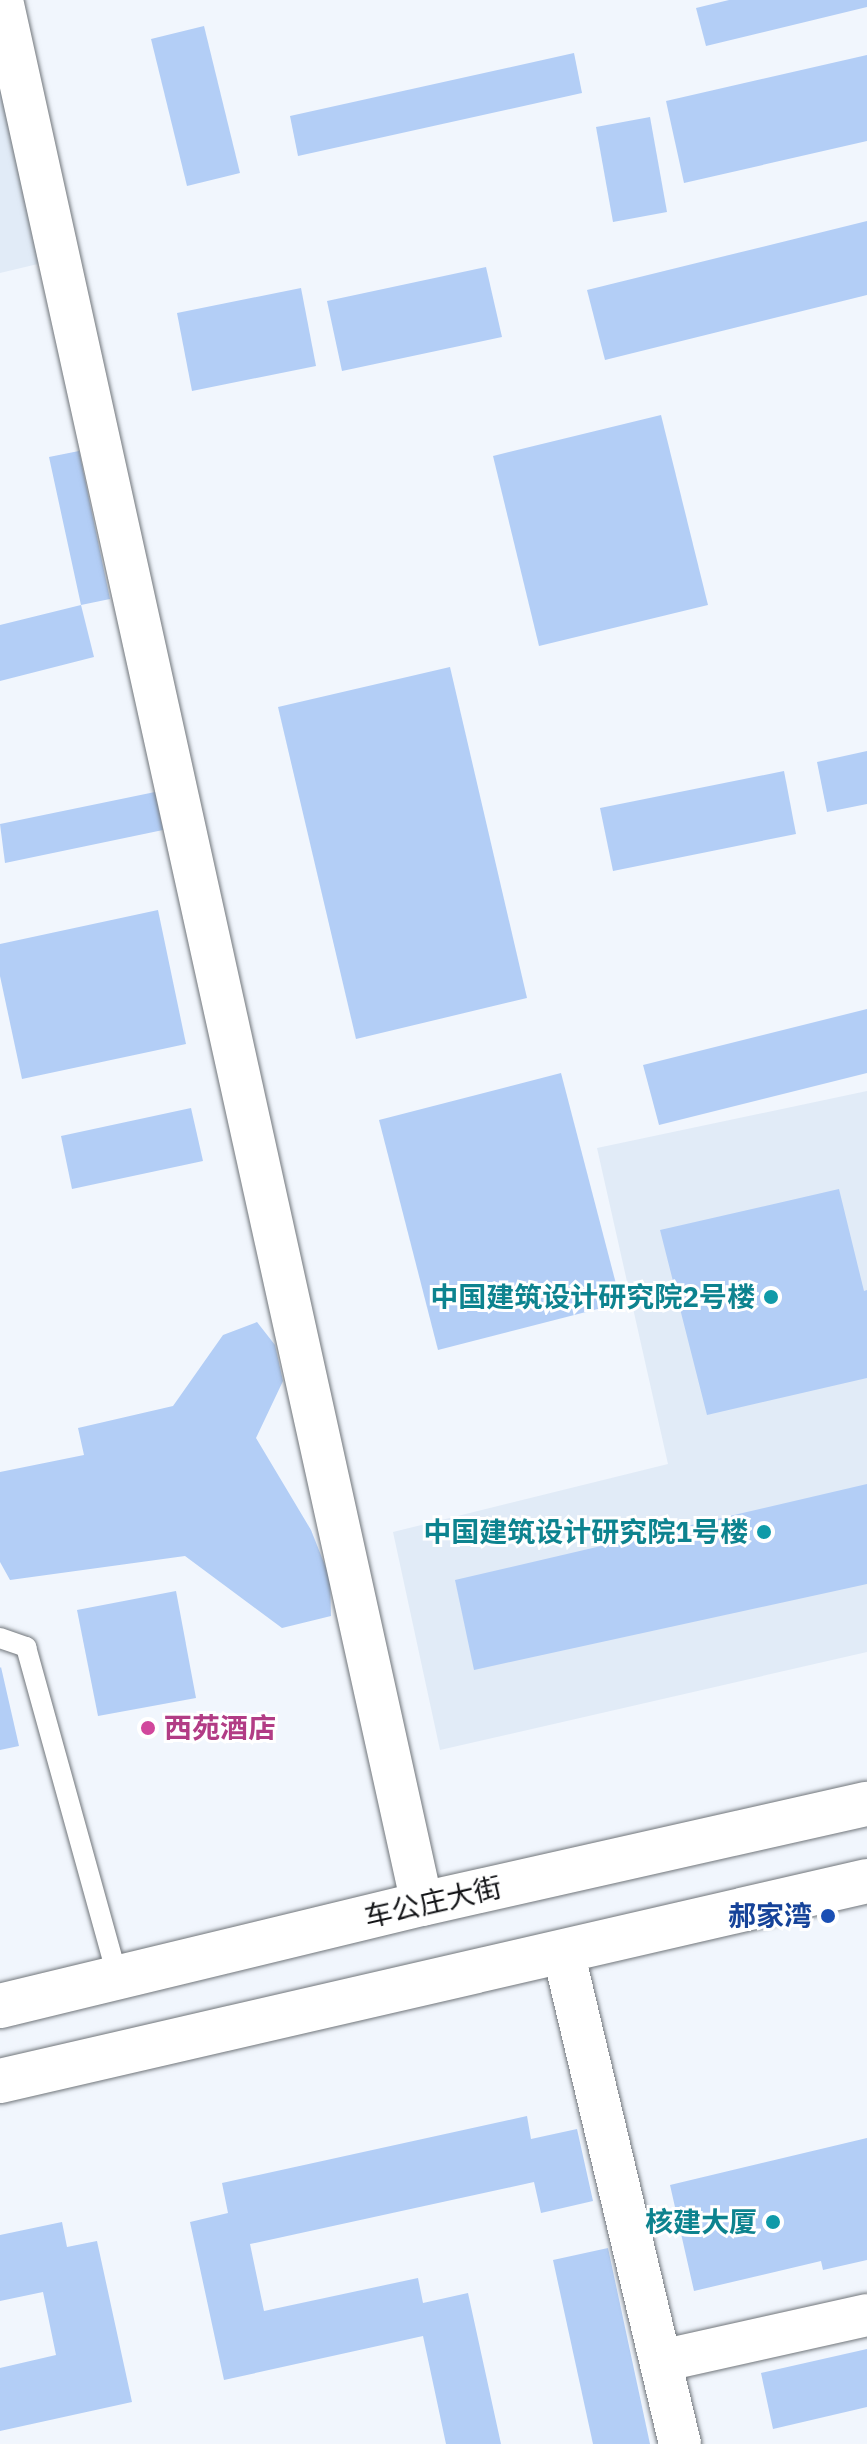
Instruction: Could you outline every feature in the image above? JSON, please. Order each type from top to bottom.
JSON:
[{"type":"main road","name":"车公庄大街","points":[[0,2006],[422,1904],[867,1804]]},
{"type":"main road","points":[[0,2081],[867,1881]]},
{"type":"street","points":[[2,0],[422,1904]]},
{"type":"street","points":[[563,1951],[680,2444]]},
{"type":"street","points":[[661,2361],[867,2315]]},
{"type":"lane","points":[[0,1638],[26,1647],[118,1978]]},
{"type":"shaded area","points":[[0,76],[42,263],[0,273]]},
{"type":"shaded area","points":[[867,1091],[867,1652],[440,1750],[393,1532],[668,1464],[597,1148]]},
{"type":"building","points":[[729,0],[867,0],[867,7],[706,46],[696,8]]},
{"type":"building","points":[[204,26],[240,173],[187,186],[151,39]]},
{"type":"building","points":[[574,53],[582,93],[298,156],[290,116]]},
{"type":"building","points":[[867,55],[867,141],[684,183],[666,101]]},
{"type":"building","points":[[650,117],[667,212],[613,222],[596,127]]},
{"type":"building","points":[[867,221],[867,295],[605,360],[587,290]]},
{"type":"building","points":[[486,267],[502,337],[342,371],[327,301]]},
{"type":"building","points":[[301,288],[316,366],[192,391],[177,313]]},
{"type":"building","points":[[661,415],[708,605],[539,646],[493,456]]},
{"type":"building","points":[[79,451],[110,599],[81,605],[49,457]]},
{"type":"building","points":[[81,605],[94,657],[0,681],[0,625]]},
{"type":"building","points":[[450,667],[527,998],[356,1039],[278,707]]},
{"type":"building","points":[[867,751],[867,804],[827,812],[817,762]]},
{"type":"building","points":[[784,771],[796,834],[613,871],[600,808]]},
{"type":"building","points":[[155,792],[163,830],[5,863],[0,824]]},
{"type":"building","points":[[158,910],[186,1044],[22,1079],[0,976],[0,944]]},
{"type":"building","points":[[867,1009],[867,1073],[659,1125],[643,1065]]},
{"type":"building","points":[[561,1073],[621,1303],[438,1350],[379,1120]]},
{"type":"building","points":[[191,1108],[203,1161],[72,1189],[61,1136]]},
{"type":"building","name":"中国建筑设计研究院2号楼","points":[[839,1189],[864,1291],[867,1290],[867,1378],[707,1415],[660,1230]]},
{"type":"building","points":[[257,1322],[275,1345],[283,1381],[256,1438],[311,1530],[330,1578],[331,1616],[282,1628],[185,1556],[10,1580],[0,1562],[0,1472],[84,1455],[78,1428],[173,1406],[223,1335]]},
{"type":"building","name":"中国建筑设计研究院1号楼","points":[[867,1484],[867,1584],[474,1670],[455,1580]]},
{"type":"building","points":[[176,1591],[196,1698],[98,1716],[77,1610]]},
{"type":"building","points":[[0,1668],[19,1746],[0,1750]]},
{"type":"building","points":[[527,2116],[531,2139],[577,2129],[593,2201],[541,2213],[534,2182],[250,2244],[264,2311],[418,2278],[423,2303],[468,2293],[501,2444],[446,2444],[423,2336],[224,2380],[190,2222],[228,2213],[222,2183]]},
{"type":"building","name":"核建大厦","points":[[867,2138],[867,2260],[823,2270],[821,2261],[694,2291],[670,2185]]},
{"type":"building","points":[[62,2222],[67,2247],[97,2241],[132,2402],[0,2431],[0,2368],[56,2355],[43,2292],[0,2301],[0,2235]]},
{"type":"building","points":[[608,2248],[650,2444],[593,2444],[553,2260]]},
{"type":"building","points":[[867,2349],[867,2407],[773,2429],[761,2373]]},
{"type":"place","name":"中国建筑设计研究院2号楼","points":[[771,1297]]},
{"type":"place","name":"中国建筑设计研究院1号楼","points":[[764,1532]]},
{"type":"place","name":"西苑酒店","points":[[148,1728]]},
{"type":"place","name":"郝家湾","points":[[828,1916]]},
{"type":"place","name":"核建大厦","points":[[773,2222]]}]
